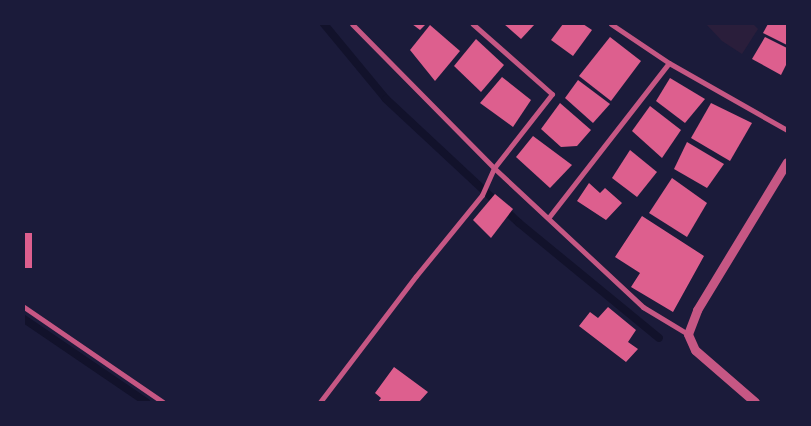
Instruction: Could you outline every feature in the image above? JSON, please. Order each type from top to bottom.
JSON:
[{"type":"street","points":[[352,24],[494,168],[549,217],[643,307],[688,334],[696,350],[754,402]]},
{"type":"street","points":[[320,402],[416,276],[482,194],[494,168],[552,94],[473,24]]},
{"type":"street","points":[[612,24],[669,63],[787,130]]},
{"type":"street","points":[[549,217],[669,63]]},
{"type":"street","points":[[688,334],[697,310],[787,162]]},
{"type":"street","points":[[24,307],[163,402]]},
{"type":"shaded area","points":[[706,24],[753,24],[758,29],[742,54],[722,41]]},
{"type":"building","points":[[412,24],[426,24],[420,30]]},
{"type":"building","points":[[504,24],[535,24],[521,39]]},
{"type":"building","points":[[563,24],[583,24],[592,30],[573,56],[551,40]]},
{"type":"building","points":[[768,24],[787,24],[787,45],[763,33]]},
{"type":"building","points":[[430,25],[460,51],[435,81],[410,50]]},
{"type":"building","points":[[610,37],[641,61],[611,101],[579,76]]},
{"type":"building","points":[[765,37],[787,48],[787,63],[781,75],[752,59]]},
{"type":"building","points":[[476,39],[504,65],[481,92],[454,66]]},
{"type":"building","points":[[502,77],[531,100],[513,127],[480,103]]},
{"type":"building","points":[[670,78],[705,99],[685,123],[656,101]]},
{"type":"building","points":[[578,80],[610,104],[593,123],[565,98]]},
{"type":"building","points":[[560,103],[591,130],[577,146],[561,147],[541,129]]},
{"type":"building","points":[[711,103],[752,123],[730,161],[691,138]]},
{"type":"building","points":[[650,106],[681,130],[662,158],[632,131]]},
{"type":"building","points":[[533,136],[572,165],[550,188],[516,157]]},
{"type":"building","points":[[687,142],[724,164],[707,188],[674,169]]},
{"type":"building","points":[[630,150],[657,172],[637,197],[612,178]]},
{"type":"building","points":[[672,178],[707,203],[687,237],[649,213]]},
{"type":"building","points":[[589,183],[600,193],[605,188],[622,203],[606,220],[577,201]]},
{"type":"building","points":[[495,194],[513,209],[491,238],[473,220]]},
{"type":"building","points":[[642,216],[704,256],[673,312],[631,287],[640,273],[615,257]]},
{"type":"building","points":[[24,233],[32,233],[32,268],[24,268]]},
{"type":"building","points":[[608,307],[636,330],[628,342],[638,349],[626,362],[579,326],[590,312],[598,318]]},
{"type":"building","points":[[394,367],[428,392],[419,402],[378,402],[381,398],[375,393]]},
{"type":"waterway","points":[[324,24],[386,99],[519,223],[659,338]]},
{"type":"waterway","points":[[24,319],[146,402]]}]
